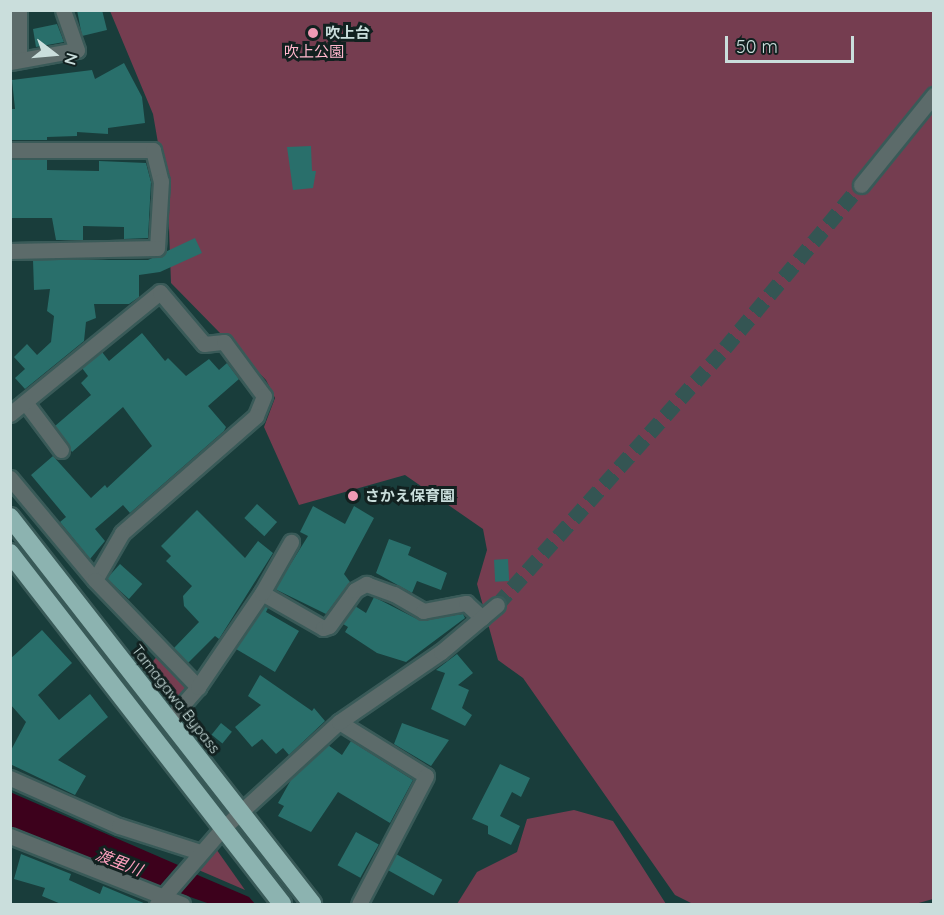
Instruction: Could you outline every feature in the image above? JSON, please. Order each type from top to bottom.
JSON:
[{"type":"highway","name":"Tamagawa Bypass","points":[[10,517],[314,903]]},
{"type":"highway","points":[[10,553],[221,830],[276,897]]},
{"type":"street","points":[[19,10],[15,61],[77,50],[63,10]]},
{"type":"street","points":[[861,185],[933,95]]},
{"type":"street","points":[[10,150],[153,150],[161,181],[157,248],[10,251]]},
{"type":"street","points":[[10,414],[160,292],[204,345],[224,342],[264,396],[256,416],[122,532],[95,580]]},
{"type":"street","points":[[25,402],[61,450]]},
{"type":"street","points":[[10,478],[95,580],[198,687]]},
{"type":"street","points":[[170,719],[198,687],[262,593],[291,542]]},
{"type":"street","points":[[262,593],[323,628],[329,626],[355,590],[366,584],[394,594],[423,611],[465,603],[482,618]]},
{"type":"street","points":[[159,901],[200,852],[240,811],[339,722],[441,652],[497,605]]},
{"type":"street","points":[[339,722],[426,776],[359,904]]},
{"type":"street","points":[[10,778],[118,826],[200,852]]},
{"type":"street","points":[[10,836],[159,901],[182,904]]},
{"type":"green space","name":"吹上公園","points":[[110,11],[933,11],[933,899],[915,904],[693,904],[675,895],[523,678],[498,660],[477,584],[487,550],[483,529],[405,475],[299,505],[264,427],[275,398],[266,380],[171,283],[168,201],[153,114]]},
{"type":"green space","points":[[159,654],[190,687],[176,700],[149,666]]},
{"type":"green space","points":[[574,810],[613,821],[666,904],[457,904],[477,872],[517,852],[527,819]]},
{"type":"green space","points":[[214,846],[245,890],[194,868]]},
{"type":"water","name":"渡里川","points":[[10,792],[178,865],[158,888],[11,831]]},
{"type":"water","points":[[193,873],[249,897],[255,904],[210,904],[176,892]]},
{"type":"building","points":[[77,10],[102,10],[107,30],[82,36]]},
{"type":"building","points":[[57,24],[64,42],[36,47],[33,29]]},
{"type":"building","points":[[124,63],[142,97],[145,123],[108,128],[108,134],[77,132],[77,136],[47,137],[47,140],[10,140],[10,109],[15,109],[12,80],[92,70],[95,79]]},
{"type":"building","points":[[311,146],[312,171],[316,171],[313,188],[293,190],[287,147]]},
{"type":"building","points":[[10,160],[47,160],[47,170],[99,171],[99,161],[146,163],[151,182],[148,238],[124,239],[124,227],[83,226],[83,240],[56,240],[52,218],[10,218]]},
{"type":"building","points":[[195,238],[202,253],[160,272],[139,275],[139,297],[129,304],[94,304],[96,318],[86,322],[84,341],[25,389],[15,378],[25,369],[14,357],[27,344],[37,355],[51,342],[54,316],[47,311],[50,289],[34,290],[33,260],[148,260]]},
{"type":"building","points":[[142,333],[165,361],[168,358],[186,376],[209,359],[219,370],[227,363],[239,379],[208,406],[226,427],[224,431],[130,513],[123,505],[95,529],[105,541],[90,559],[60,522],[66,517],[31,475],[53,456],[91,498],[105,485],[107,488],[152,446],[123,407],[72,452],[55,426],[91,395],[81,383],[88,376],[82,368],[102,352],[109,361]]},
{"type":"building","points":[[257,504],[277,522],[264,536],[244,518]]},
{"type":"building","points":[[313,506],[345,524],[354,506],[374,518],[344,574],[350,582],[326,614],[275,589],[308,536],[300,532]]},
{"type":"building","points":[[197,510],[245,558],[258,541],[273,553],[219,639],[215,636],[188,663],[174,648],[199,622],[184,606],[183,596],[192,586],[166,561],[171,556],[161,546]]},
{"type":"building","points":[[389,539],[411,547],[408,555],[447,573],[441,590],[417,581],[412,593],[376,573]]},
{"type":"building","points":[[508,559],[509,581],[495,582],[494,560]]},
{"type":"building","points":[[120,564],[142,584],[129,599],[107,579]]},
{"type":"building","points":[[374,597],[419,620],[463,614],[465,618],[406,662],[377,653],[345,632],[348,627],[343,624],[355,606],[366,613]]},
{"type":"building","points":[[265,606],[268,608],[266,612],[299,631],[275,672],[236,649]]},
{"type":"building","points":[[42,630],[72,663],[38,695],[59,720],[90,694],[108,717],[58,760],[86,776],[75,795],[10,764],[10,752],[26,722],[10,704],[10,659]]},
{"type":"building","points":[[457,654],[473,673],[458,685],[469,690],[462,708],[472,715],[465,726],[431,709],[445,673],[436,670]]},
{"type":"building","points":[[260,675],[312,711],[314,708],[325,721],[289,755],[283,748],[276,754],[262,739],[252,747],[235,727],[261,705],[248,696]]},
{"type":"building","points":[[221,723],[232,732],[222,743],[212,735]]},
{"type":"building","points":[[402,723],[449,740],[431,766],[394,744]]},
{"type":"building","points":[[351,741],[413,780],[390,823],[338,792],[311,832],[278,816],[284,806],[278,803],[292,778],[328,745],[342,755]]},
{"type":"building","points":[[500,764],[530,778],[521,797],[512,792],[500,816],[520,826],[511,845],[488,834],[488,826],[472,819]]},
{"type":"building","points":[[356,832],[379,845],[360,878],[338,865]]},
{"type":"building","points":[[21,854],[71,874],[69,880],[100,894],[103,886],[146,904],[61,904],[42,896],[45,888],[14,879]]},
{"type":"building","points":[[396,854],[442,880],[434,895],[387,870]]},
{"type":"tunnel","points":[[497,605],[725,348],[861,185]]},
{"type":"place","name":"吹上台","points":[[313,33]]},
{"type":"place","name":"さかえ保育園","points":[[353,496]]}]
